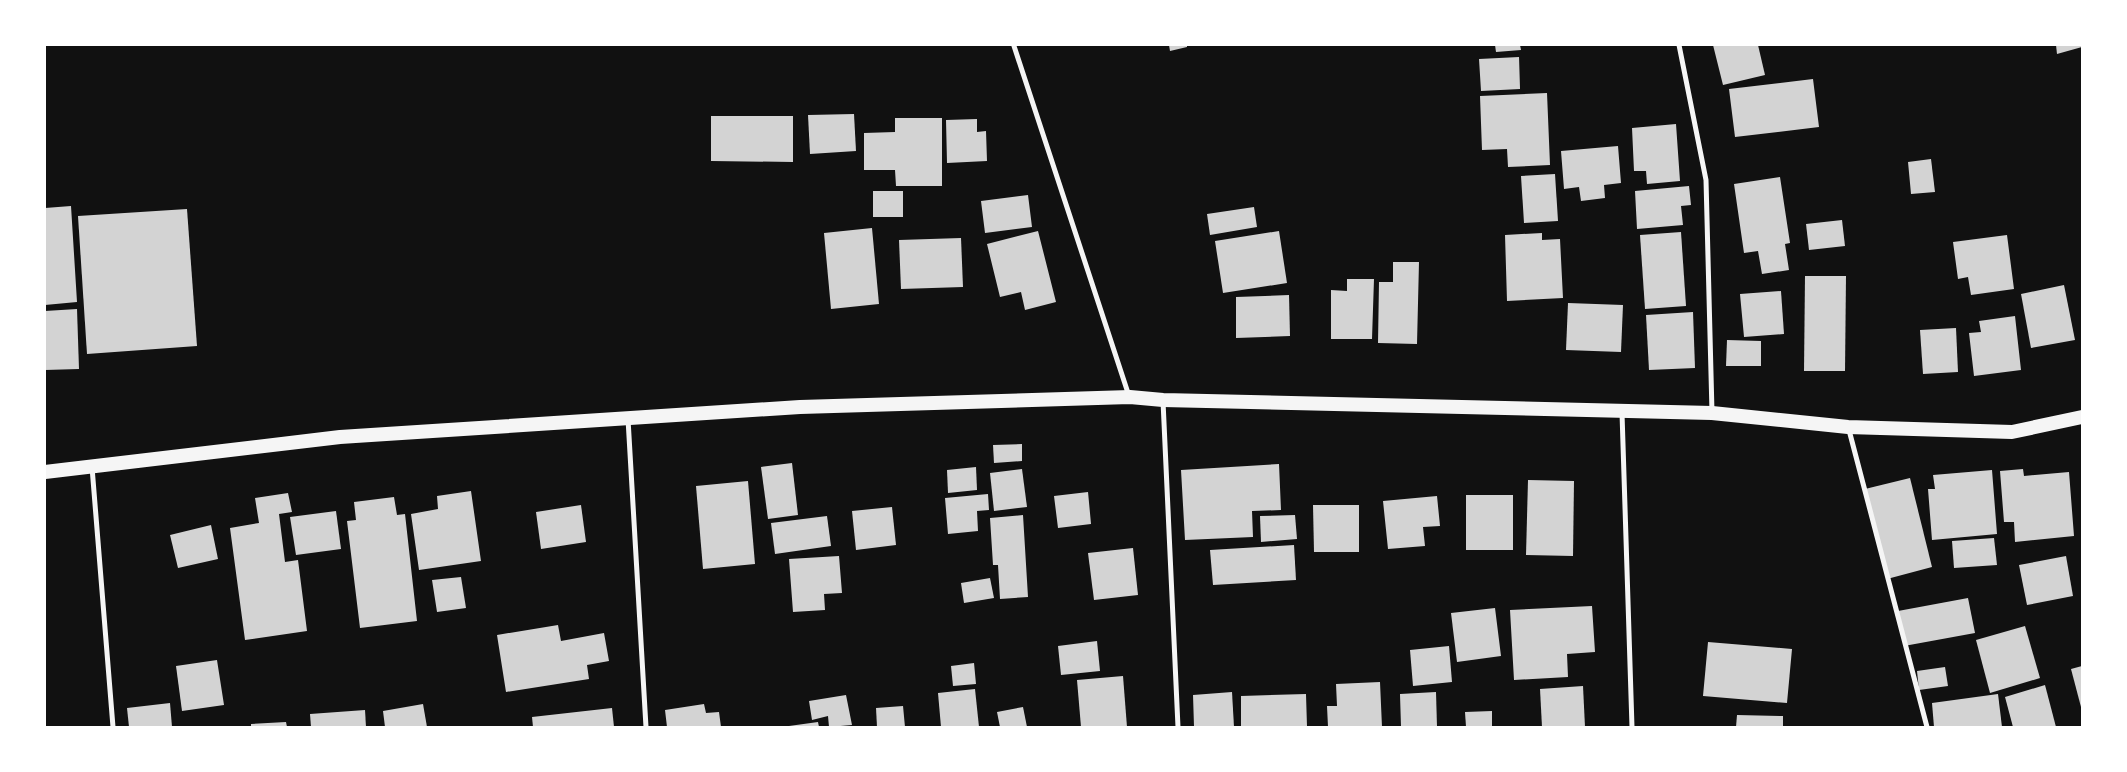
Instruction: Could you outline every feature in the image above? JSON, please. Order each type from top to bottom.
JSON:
[{"type":"highway","points":[[45,472],[340,437],[800,407],[1130,397],[1163,400],[1712,413],[1848,427],[2012,432],[2082,417]]},
{"type":"street","points":[[1679,45],[1706,180],[1712,413]]},
{"type":"street","points":[[1014,46],[1130,397]]},
{"type":"street","points":[[1163,400],[1178,727]]},
{"type":"street","points":[[1622,410],[1632,727]]},
{"type":"street","points":[[628,418],[646,727]]},
{"type":"street","points":[[1848,427],[1927,727]]},
{"type":"street","points":[[92,466],[113,727]]},
{"type":"building","points":[[1169,45],[1187,45],[1187,47],[1170,51]]},
{"type":"building","points":[[1495,45],[1520,45],[1521,50],[1496,52]]},
{"type":"building","points":[[1713,45],[1758,45],[1765,75],[1723,85]]},
{"type":"building","points":[[2056,45],[2082,45],[2082,47],[2057,54]]},
{"type":"building","points":[[1519,57],[1520,89],[1481,91],[1479,59]]},
{"type":"building","points":[[1813,79],[1819,127],[1735,137],[1729,89]]},
{"type":"building","points":[[1547,93],[1550,165],[1508,167],[1507,149],[1482,150],[1480,96]]},
{"type":"building","points":[[854,114],[856,151],[810,154],[808,115]]},
{"type":"building","points":[[711,116],[793,116],[793,162],[711,161]]},
{"type":"building","points":[[895,118],[942,118],[942,186],[896,186],[895,170],[864,170],[864,133],[895,132]]},
{"type":"building","points":[[977,119],[977,132],[986,131],[987,161],[947,163],[946,120]]},
{"type":"building","points":[[1676,124],[1680,181],[1647,184],[1646,171],[1634,171],[1632,128]]},
{"type":"building","points":[[1618,146],[1621,183],[1604,185],[1605,198],[1581,201],[1579,187],[1564,189],[1561,151]]},
{"type":"building","points":[[1931,159],[1935,192],[1911,194],[1908,162]]},
{"type":"building","points":[[1555,174],[1558,221],[1524,223],[1521,176]]},
{"type":"building","points":[[1780,177],[1790,243],[1785,244],[1789,270],[1762,274],[1758,251],[1744,253],[1734,184]]},
{"type":"building","points":[[1689,186],[1691,205],[1681,206],[1683,225],[1637,229],[1635,191]]},
{"type":"building","points":[[873,191],[903,191],[903,217],[873,217]]},
{"type":"building","points":[[1028,195],[1032,227],[985,233],[981,201]]},
{"type":"building","points":[[71,206],[77,302],[45,305],[45,208]]},
{"type":"building","points":[[1254,207],[1257,227],[1210,235],[1207,214]]},
{"type":"building","points":[[187,209],[197,346],[87,354],[78,216]]},
{"type":"building","points":[[1842,220],[1845,246],[1809,250],[1806,224]]},
{"type":"building","points":[[872,228],[879,304],[831,309],[824,233]]},
{"type":"building","points":[[1038,231],[1056,302],[1025,310],[1021,292],[1000,297],[987,244]]},
{"type":"building","points":[[1279,231],[1287,283],[1223,293],[1215,241]]},
{"type":"building","points":[[1681,232],[1686,306],[1645,309],[1640,235]]},
{"type":"building","points":[[1542,233],[1542,240],[1560,239],[1563,298],[1507,301],[1505,235]]},
{"type":"building","points":[[2007,235],[2014,289],[1971,295],[1968,277],[1958,279],[1953,242]]},
{"type":"building","points":[[961,238],[963,287],[901,289],[899,240]]},
{"type":"building","points":[[1393,262],[1419,262],[1417,344],[1378,343],[1379,282],[1393,282]]},
{"type":"building","points":[[1805,276],[1846,276],[1845,371],[1804,371]]},
{"type":"building","points":[[1347,279],[1374,279],[1372,339],[1331,339],[1331,290],[1347,291]]},
{"type":"building","points":[[2064,285],[2075,340],[2031,348],[2021,294]]},
{"type":"building","points":[[1781,291],[1784,334],[1744,337],[1740,294]]},
{"type":"building","points":[[1289,295],[1290,336],[1236,338],[1236,297]]},
{"type":"building","points":[[1568,303],[1623,305],[1621,352],[1566,350]]},
{"type":"building","points":[[77,309],[79,369],[45,370],[45,311]]},
{"type":"building","points":[[1693,312],[1695,368],[1649,370],[1646,315]]},
{"type":"building","points":[[2015,316],[2021,370],[1974,376],[1969,333],[1981,332],[1979,321]]},
{"type":"building","points":[[1956,328],[1958,372],[1923,374],[1920,330]]},
{"type":"building","points":[[1727,340],[1761,341],[1761,366],[1726,366]]},
{"type":"building","points":[[1022,444],[1022,461],[994,463],[993,445]]},
{"type":"building","points":[[792,463],[798,515],[768,519],[761,467]]},
{"type":"building","points":[[1279,464],[1281,510],[1252,511],[1253,537],[1185,540],[1181,470]]},
{"type":"building","points":[[976,467],[977,490],[948,493],[947,470]]},
{"type":"building","points":[[1022,469],[1027,507],[994,511],[990,473]]},
{"type":"building","points":[[2023,469],[2024,476],[2069,472],[2074,536],[2015,542],[2014,522],[2004,522],[2000,471]]},
{"type":"building","points":[[1992,470],[1997,534],[1932,540],[1928,489],[1935,489],[1933,475]]},
{"type":"building","points":[[1910,478],[1932,567],[1887,579],[1865,489]]},
{"type":"building","points":[[1528,480],[1574,481],[1573,556],[1526,555]]},
{"type":"building","points":[[748,481],[755,564],[703,569],[696,486]]},
{"type":"building","points":[[471,491],[481,561],[419,570],[411,514],[438,509],[437,496]]},
{"type":"building","points":[[1088,492],[1091,524],[1058,528],[1054,496]]},
{"type":"building","points":[[288,493],[292,512],[279,514],[285,562],[298,560],[307,631],[245,640],[230,528],[259,523],[255,498]]},
{"type":"building","points":[[988,494],[989,510],[977,511],[978,531],[948,534],[945,498]]},
{"type":"building","points":[[1466,495],[1513,495],[1513,550],[1466,550]]},
{"type":"building","points":[[1437,496],[1440,526],[1423,527],[1425,546],[1388,549],[1383,501]]},
{"type":"building","points":[[394,497],[397,515],[405,514],[417,621],[360,628],[347,521],[356,520],[354,502]]},
{"type":"building","points":[[581,505],[586,542],[541,549],[536,512]]},
{"type":"building","points":[[1313,505],[1359,505],[1359,552],[1314,552]]},
{"type":"building","points":[[892,507],[896,545],[856,550],[852,511]]},
{"type":"building","points":[[336,511],[341,549],[296,555],[290,517]]},
{"type":"building","points":[[1023,515],[1028,597],[1000,599],[998,565],[993,565],[990,518]]},
{"type":"building","points":[[1295,515],[1297,539],[1261,542],[1260,516]]},
{"type":"building","points":[[827,516],[831,546],[775,554],[771,523]]},
{"type":"building","points":[[211,525],[218,559],[178,568],[170,535]]},
{"type":"building","points":[[1994,538],[1997,565],[1954,568],[1952,541]]},
{"type":"building","points":[[1294,545],[1296,580],[1213,585],[1210,550]]},
{"type":"building","points":[[1133,548],[1138,595],[1094,600],[1088,553]]},
{"type":"building","points":[[839,556],[842,593],[824,594],[825,610],[793,612],[789,559]]},
{"type":"building","points":[[2066,556],[2073,596],[2027,605],[2019,565]]},
{"type":"building","points":[[461,577],[466,608],[437,612],[432,580]]},
{"type":"building","points":[[990,578],[994,598],[964,603],[961,583]]},
{"type":"building","points":[[1968,598],[1975,633],[1904,646],[1898,611]]},
{"type":"building","points":[[1592,606],[1595,652],[1567,654],[1568,677],[1514,680],[1510,610]]},
{"type":"building","points":[[1495,608],[1501,656],[1457,662],[1451,613]]},
{"type":"building","points":[[558,625],[561,641],[604,633],[609,661],[587,665],[589,679],[506,692],[497,635]]},
{"type":"building","points":[[2025,626],[2040,678],[1990,693],[1976,640]]},
{"type":"building","points":[[1097,641],[1100,671],[1061,675],[1058,646]]},
{"type":"building","points":[[1708,642],[1792,649],[1787,703],[1703,696]]},
{"type":"building","points":[[1449,646],[1452,682],[1413,686],[1410,650]]},
{"type":"building","points":[[217,660],[224,705],[182,711],[176,666]]},
{"type":"building","points":[[974,663],[976,684],[953,686],[951,666]]},
{"type":"building","points":[[2082,666],[2082,707],[2081,707],[2071,669]]},
{"type":"building","points":[[1945,667],[1948,686],[1919,690],[1917,671]]},
{"type":"building","points":[[1123,676],[1127,727],[1081,727],[1077,680]]},
{"type":"building","points":[[1380,682],[1382,727],[1328,727],[1327,706],[1337,706],[1336,684]]},
{"type":"building","points":[[2045,685],[2056,727],[2013,727],[2005,697]]},
{"type":"building","points":[[1583,686],[1585,727],[1542,727],[1540,689]]},
{"type":"building","points":[[975,689],[979,727],[941,727],[938,693]]},
{"type":"building","points":[[1232,692],[1234,727],[1194,727],[1193,695]]},
{"type":"building","points":[[1436,692],[1437,727],[1401,727],[1400,694]]},
{"type":"building","points":[[1306,694],[1307,727],[1241,727],[1241,696]]},
{"type":"building","points":[[1998,694],[2002,727],[1934,727],[1932,703]]},
{"type":"building","points":[[846,695],[852,725],[829,727],[828,716],[812,720],[809,701]]},
{"type":"building","points":[[170,703],[172,727],[129,727],[127,708]]},
{"type":"building","points":[[423,704],[427,727],[385,727],[383,711]]},
{"type":"building","points":[[704,704],[706,713],[719,712],[721,727],[667,727],[665,710]]},
{"type":"building","points":[[903,706],[905,727],[877,727],[876,708]]},
{"type":"building","points":[[1023,707],[1027,727],[1000,727],[997,712]]},
{"type":"building","points":[[612,708],[614,727],[533,727],[532,717]]},
{"type":"building","points":[[365,710],[366,727],[311,727],[310,714]]},
{"type":"building","points":[[1492,711],[1492,727],[1466,727],[1465,712]]},
{"type":"building","points":[[1737,715],[1783,716],[1783,727],[1736,727]]},
{"type":"building","points":[[286,722],[287,727],[251,727],[251,724]]},
{"type":"building","points":[[818,722],[819,727],[789,727],[789,726]]}]
